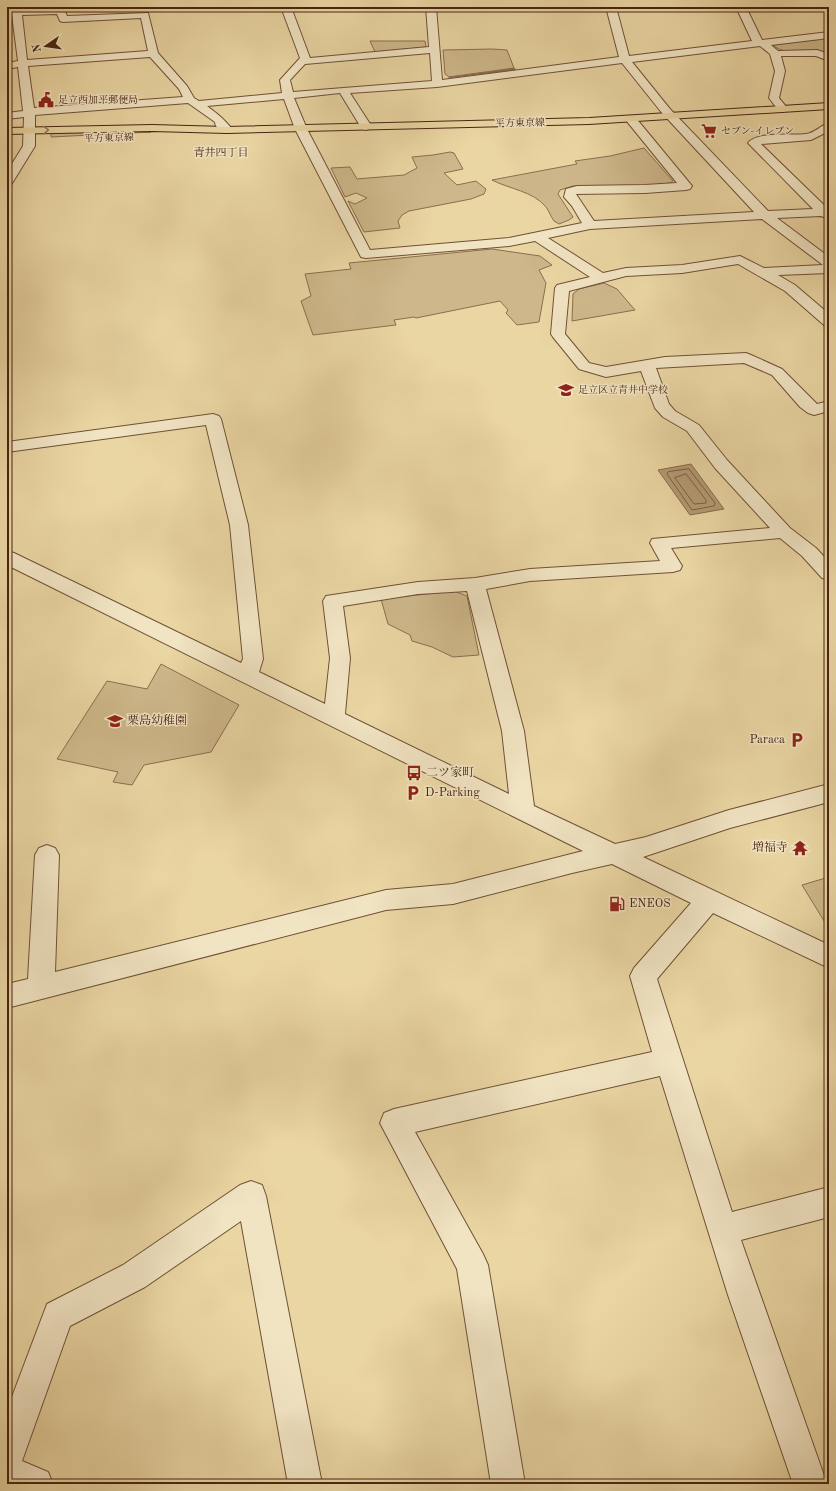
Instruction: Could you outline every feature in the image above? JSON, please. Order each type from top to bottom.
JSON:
[{"type":"main road","name":"平方東京線","points":[[7,131],[30,135],[144,137],[226,130],[631,119],[829,106]]},
{"type":"main road","name":"平方東京線","points":[[7,141],[30,135]]},
{"type":"street","points":[[286,7],[306,61]]},
{"type":"street","points":[[431,7],[437,84]]},
{"type":"street","points":[[611,7],[625,60],[671,117],[764,215],[829,263]]},
{"type":"street","points":[[741,7],[760,43],[775,53],[817,53],[829,58]]},
{"type":"street","points":[[7,182],[29,146],[30,135],[29,112],[16,10],[61,11],[62,19],[145,15],[153,54],[194,102],[221,121],[221,125],[226,130]]},
{"type":"street","points":[[7,116],[29,112],[194,102],[437,84],[829,35]]},
{"type":"street","points":[[434,50],[302,61],[285,80],[288,95],[301,129],[366,254],[509,242],[590,225],[826,213]]},
{"type":"street","points":[[775,53],[780,71],[774,98],[783,109]]},
{"type":"street","points":[[7,66],[22,63],[75,58],[153,54]]},
{"type":"street","points":[[342,58],[358,89]]},
{"type":"street","points":[[343,90],[366,127]]},
{"type":"street","points":[[590,225],[577,204],[570,197],[570,192],[577,190],[624,190],[686,186],[631,119]]},
{"type":"street","points":[[826,213],[754,143],[759,140],[811,137],[829,126]]},
{"type":"street","points":[[538,237],[601,278]]},
{"type":"street","points":[[829,322],[806,300],[764,272],[740,260],[682,269],[626,272],[562,288],[558,334],[584,366],[606,372],[664,362],[746,358],[777,372],[806,404],[814,410],[829,406]]},
{"type":"street","points":[[764,272],[829,269]]},
{"type":"street","points":[[647,365],[661,405],[669,414],[693,428],[721,464],[784,532],[809,552],[829,574]]},
{"type":"street","points":[[7,447],[213,419],[239,525],[253,659],[246,675]]},
{"type":"street","points":[[334,718],[340,658],[334,601],[418,588],[475,584],[530,576],[672,566],[659,543],[784,532]]},
{"type":"street","points":[[7,557],[523,810],[829,957]]},
{"type":"street","points":[[475,584],[513,731],[523,810]]},
{"type":"street","points":[[7,996],[386,900],[453,894],[614,853],[646,848],[729,819],[829,793]]},
{"type":"street","points":[[41,987],[47,855]]},
{"type":"street","points":[[709,900],[643,976],[668,1061],[761,1345],[810,1484]]},
{"type":"street","points":[[508,1484],[472,1265],[394,1124],[668,1061]]},
{"type":"street","points":[[7,1457],[58,1315],[134,1276],[251,1196],[305,1484]]},
{"type":"street","points":[[723,1229],[829,1202]]},
{"type":"street","points":[[7,1472],[36,1484]]},
{"type":"shaded area","points":[[829,38],[829,54],[815,51],[794,52],[780,50],[774,46],[775,44]]},
{"type":"shaded area","points":[[370,41],[425,41],[426,47],[375,52]]},
{"type":"shaded area","points":[[443,50],[507,50],[514,68],[449,77],[445,74]]},
{"type":"shaded area","points":[[51,132],[151,132],[51,137]]},
{"type":"shaded area","points":[[644,148],[673,181],[670,183],[643,186],[573,186],[560,190],[558,194],[573,217],[559,224],[554,221],[546,207],[534,197],[492,180],[577,164],[575,161],[610,156]]},
{"type":"shaded area","points":[[450,152],[454,153],[463,169],[444,173],[457,185],[476,181],[486,189],[484,194],[471,199],[409,211],[402,215],[398,221],[400,228],[364,232],[348,201],[355,204],[367,198],[356,193],[345,197],[331,168],[350,167],[357,179],[404,175],[417,168],[412,157]]},
{"type":"shaded area","points":[[492,249],[540,256],[552,265],[539,270],[546,283],[539,322],[517,325],[506,313],[508,310],[500,301],[416,318],[394,320],[396,325],[313,335],[301,301],[311,296],[305,274],[351,269],[349,263]]},
{"type":"shaded area","points":[[604,283],[617,289],[635,310],[572,321],[573,294],[579,289]]},
{"type":"shaded area","points":[[454,591],[467,596],[479,655],[453,657],[432,647],[412,641],[410,635],[388,624],[381,599]]},
{"type":"shaded area","points":[[161,664],[239,705],[211,752],[144,765],[132,785],[113,782],[118,772],[57,759],[107,681],[147,689]]},
{"type":"shaded area","points":[[829,877],[829,929],[802,885]]},
{"type":"water","points":[[691,464],[724,509],[690,515],[658,470]]},
{"type":"waterway","points":[[450,77],[515,69]]},
{"type":"place","name":"足立西加平郵便局","points":[[46,100]]},
{"type":"place","name":"セブン-イレブン","points":[[709,131]]},
{"type":"place","name":"足立区立青井中学校","points":[[566,390]]},
{"type":"place","name":"栗島幼稚園","points":[[115,721]]},
{"type":"place","name":"Paraca","points":[[797,740]]},
{"type":"place","name":"二ツ家町","points":[[414,773]]},
{"type":"place","name":"D-Parking","points":[[413,793]]},
{"type":"place","name":"増福寺","points":[[800,848]]},
{"type":"place","name":"ENEOS","points":[[617,904]]},
{"type":"district","name":"青井四丁目","points":[[221,153]]}]
